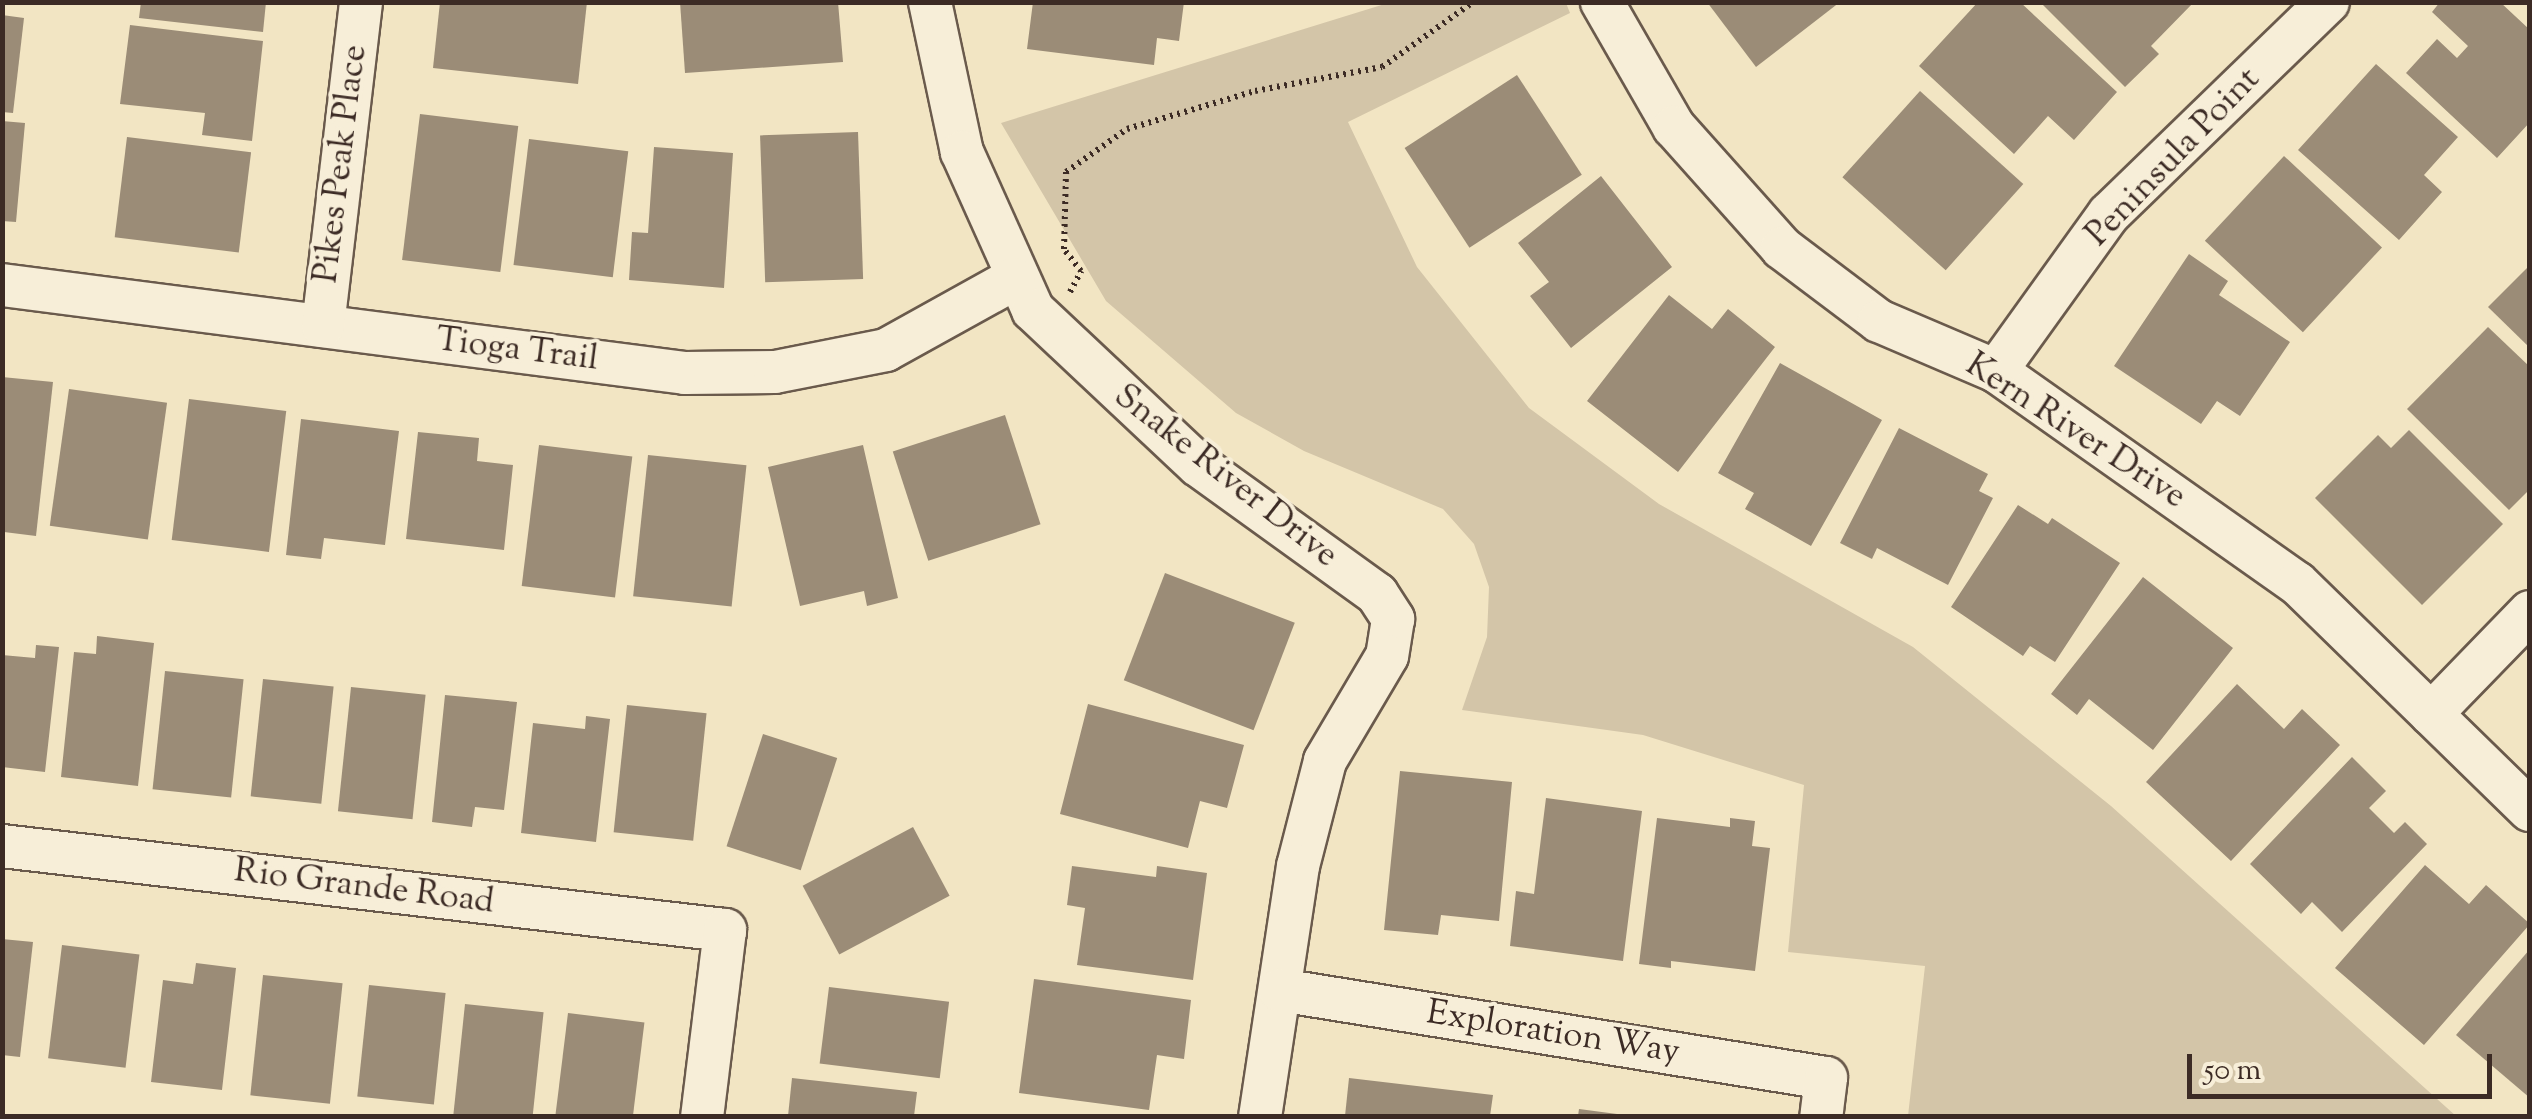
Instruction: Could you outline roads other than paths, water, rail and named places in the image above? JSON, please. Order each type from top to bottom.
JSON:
[{"type":"street","name":"Pikes Peak Place","points":[[324,326],[361,2]]},
{"type":"street","name":"Snake River Drive","points":[[930,2],[962,152],[1023,295],[1198,465],[1376,594],[1392,620],[1388,656],[1326,761],[1298,866],[1280,990]]},
{"type":"street","name":"Kern River Drive","points":[[1602,2],[1674,127],[1782,248],[1879,320],[1996,371],[2297,582],[2530,810]]},
{"type":"street","name":"Peninsula Point","points":[[1996,371],[2110,214],[2328,2]]},
{"type":"street","name":"Tioga Trail","points":[[2,285],[685,373],[775,372],[886,350],[1023,295]]},
{"type":"street","points":[[2431,714],[2530,612]]},
{"type":"street","name":"Rio Grande Road","points":[[2,846],[725,930],[702,1116]]},
{"type":"street","points":[[1260,1116],[1280,990]]},
{"type":"street","name":"Exploration Way","points":[[1280,990],[1824,1097]]}]
